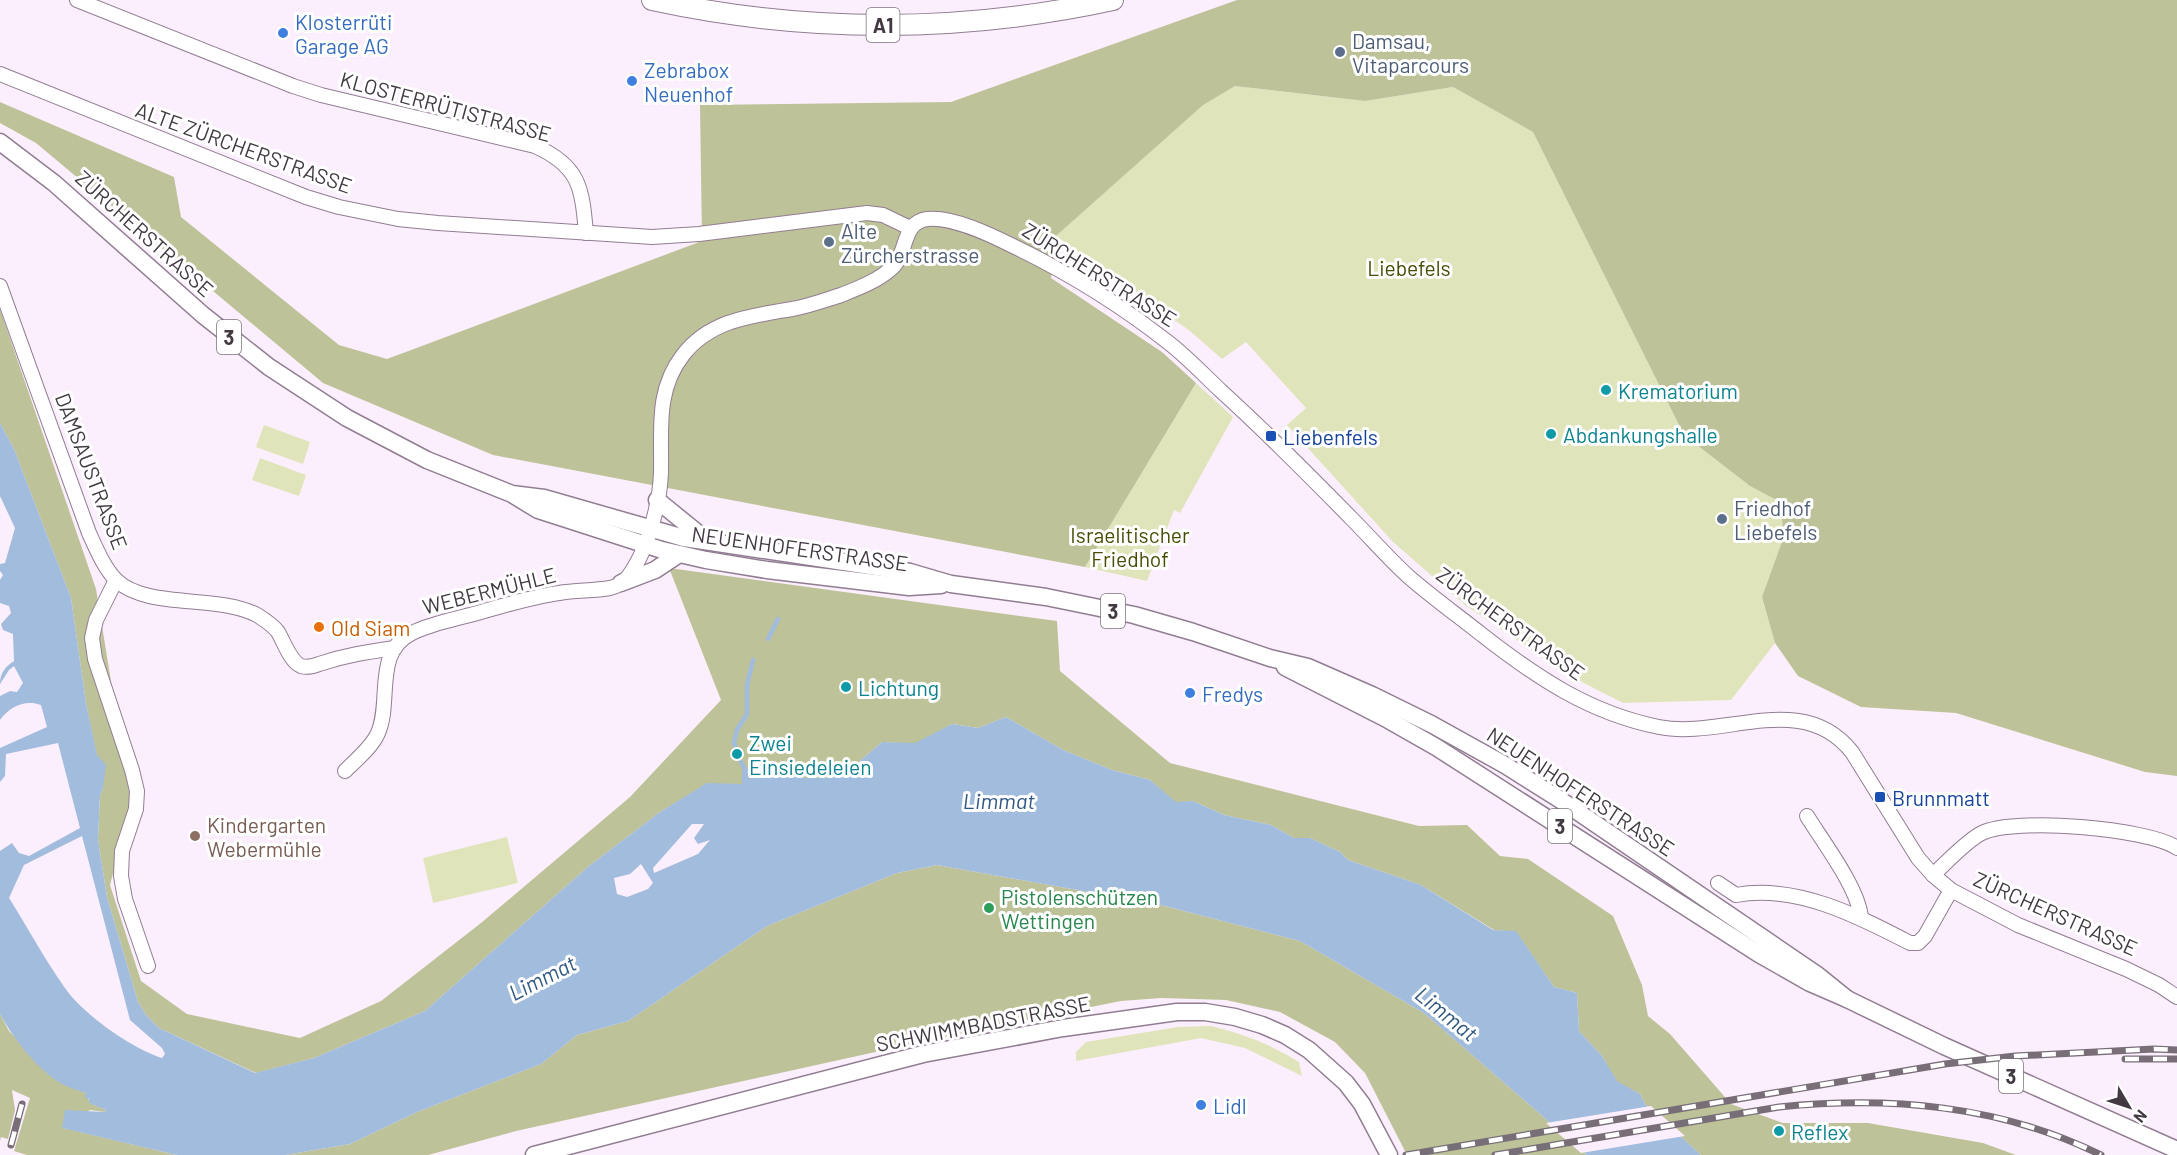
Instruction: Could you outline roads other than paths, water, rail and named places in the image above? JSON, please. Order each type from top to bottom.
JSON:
[{"type":"highway","name":"A1","points":[[652,0],[755,18],[864,25],[977,21],[1051,12],[1113,0]]},
{"type":"main road","name":"ZÜRCHERSTRASSE","points":[[0,141],[77,202],[218,328],[281,376],[330,408],[386,440],[446,469],[512,494],[544,498],[647,537]]},
{"type":"main road","points":[[657,500],[709,542]]},
{"type":"main road","name":"NEUENHOFERSTRASSE","points":[[647,537],[709,542],[910,572],[951,584],[1046,597],[1134,615],[1270,658],[1308,667],[1431,724],[1505,765],[1558,798],[1816,974],[1847,999],[1944,1046],[2177,1150]]},
{"type":"main road","name":"NEUENHOFERSTRASSE","points":[[647,537],[679,554],[767,570],[909,587],[951,584]]},
{"type":"main road","points":[[621,583],[655,570],[679,554]]},
{"type":"main road","name":"SCHWIMMBADSTRASSE","points":[[534,1155],[923,1054],[1116,1020],[1177,1012],[1196,1012],[1235,1017],[1262,1025],[1285,1035],[1309,1050],[1346,1083],[1362,1104],[1389,1155]]},
{"type":"street","name":"KLOSTERRÜTISTRASSE","points":[[77,0],[293,86],[541,149],[557,157],[578,181],[583,199],[586,233]]},
{"type":"street","name":"ALTE ZÜRCHERSTRASSE","points":[[0,74],[306,197],[339,207],[418,221],[652,237],[699,234],[867,213],[883,215],[910,228]]},
{"type":"street","name":"ZÜRCHERSTRASSE","points":[[910,228],[920,220],[942,220],[963,225],[999,239],[1085,286],[1143,324],[1172,346],[1271,436],[1407,575],[1496,646],[1544,680],[1581,702],[1619,717],[1667,729],[1773,719],[1810,723],[1830,732],[1844,742],[1852,752],[1918,858],[1951,890],[2018,925],[2126,969],[2159,985],[2177,997]]},
{"type":"street","points":[[621,583],[638,559],[647,537],[657,500],[661,477],[662,400],[673,370],[691,346],[715,328],[731,321],[807,306],[871,282],[899,259],[910,228]]},
{"type":"street","name":"DAMSAUSTRASSE","points":[[0,285],[89,533],[116,580],[149,596],[231,607],[254,613],[277,631],[294,661],[301,666],[311,666],[353,653],[395,648]]},
{"type":"street","points":[[116,580],[96,620],[92,638],[95,659],[137,791],[136,809],[122,851],[121,876],[125,899],[148,966]]},
{"type":"street","name":"WEBERMÜHLE","points":[[395,648],[406,635],[429,626],[541,596],[606,588],[621,583]]},
{"type":"street","points":[[345,771],[377,738],[385,711],[384,680],[387,663],[395,648]]},
{"type":"street","points":[[1807,816],[1849,885],[1860,909],[1861,918]]},
{"type":"street","points":[[1933,875],[1981,833],[2005,826],[2029,824],[2138,834],[2170,843],[2177,848]]},
{"type":"street","points":[[1718,883],[1736,895],[1755,892],[1782,894],[1823,905],[1861,918],[1910,943],[1918,943],[1925,936],[1951,890]]},
{"type":"water","name":"Limmat","points":[[0,423],[14,449],[71,598],[86,703],[97,755],[106,765],[100,795],[98,840],[107,897],[138,1002],[146,1015],[159,1028],[255,1073],[314,1058],[425,1011],[589,866],[660,812],[707,783],[742,784],[742,769],[751,770],[760,759],[781,764],[803,778],[830,778],[846,773],[882,742],[915,743],[952,724],[978,728],[1006,717],[1063,750],[1112,770],[1150,780],[1176,802],[1193,801],[1224,815],[1271,825],[1294,838],[1310,838],[1340,852],[1348,860],[1421,885],[1493,930],[1516,931],[1554,987],[1577,993],[1579,1031],[1602,1056],[1617,1081],[1640,1094],[1645,1104],[1701,1155],[1587,1155],[1424,1013],[1300,941],[1161,905],[937,865],[897,873],[767,926],[628,1021],[577,1035],[541,1064],[417,1112],[350,1144],[285,1155],[177,1155],[62,1128],[65,1110],[105,1112],[106,1110],[89,1103],[89,1099],[85,1098],[86,1093],[64,1085],[45,1072],[19,1044],[0,1014],[0,851],[12,843],[19,853],[29,856],[80,828],[58,743],[6,754],[5,776],[0,782],[0,748],[47,727],[41,705],[35,703],[18,705],[0,720],[0,696],[10,691],[17,692],[23,683],[14,666],[0,684],[4,671],[14,661],[13,634],[3,630],[1,624],[11,613],[9,606],[0,603],[0,580],[3,575],[0,571],[0,564],[5,563],[15,528],[0,496]],"holes":[[[692,824],[704,824],[694,838],[698,844],[710,840],[698,854],[654,873],[653,868]],[[82,836],[130,1020],[162,1048],[165,1054],[162,1058],[136,1047],[109,1029],[84,1009],[65,988],[9,898],[24,865]],[[641,864],[653,883],[648,889],[627,897],[617,894],[614,878],[630,874]]]},
{"type":"waterway","points":[[768,639],[778,619]]},
{"type":"waterway","points":[[747,773],[737,755],[734,742],[737,730],[747,714],[747,685],[753,660]]},
{"type":"railway","points":[[1406,1155],[1945,1064],[2015,1056],[2154,1049],[2177,1050]]},
{"type":"railway","points":[[2125,1059],[2177,1059]]},
{"type":"railway","points":[[1495,1155],[1779,1107],[1862,1103],[1944,1108],[1984,1115],[2063,1138],[2101,1155]]},
{"type":"railway","points":[[11,1145],[22,1104]]},
{"type":"place","name":"Klosterrüti Garage AG","points":[[283,33]]},
{"type":"place","name":"Damsau, Vitaparcours","points":[[1340,52]]},
{"type":"place","name":"Zebrabox Neuenhof","points":[[632,81]]},
{"type":"place","name":"Alte Zürcherstrasse","points":[[829,242]]},
{"type":"place","name":"Krematorium","points":[[1606,390]]},
{"type":"place","name":"Abdankungshalle","points":[[1551,434]]},
{"type":"place","name":"Liebenfels","points":[[1271,436]]},
{"type":"place","name":"Friedhof Liebefels","points":[[1722,519]]},
{"type":"place","name":"Old Siam","points":[[319,627]]},
{"type":"place","name":"Lichtung","points":[[846,687]]},
{"type":"place","name":"Fredys","points":[[1190,693]]},
{"type":"place","name":"Zwei Einsiedeleien","points":[[737,754]]},
{"type":"place","name":"Brunnmatt","points":[[1880,797]]},
{"type":"place","name":"Kindergarten Webermühle","points":[[195,836]]},
{"type":"place","name":"Pistolenschützen Wettingen","points":[[989,908]]},
{"type":"place","name":"Lidl","points":[[1201,1105]]},
{"type":"place","name":"Reflex","points":[[1779,1131]]},
{"type":"park label","name":"Liebefels","points":[[1409,267]]},
{"type":"park label","name":"Israelitischer Friedhof","points":[[1130,546]]}]
